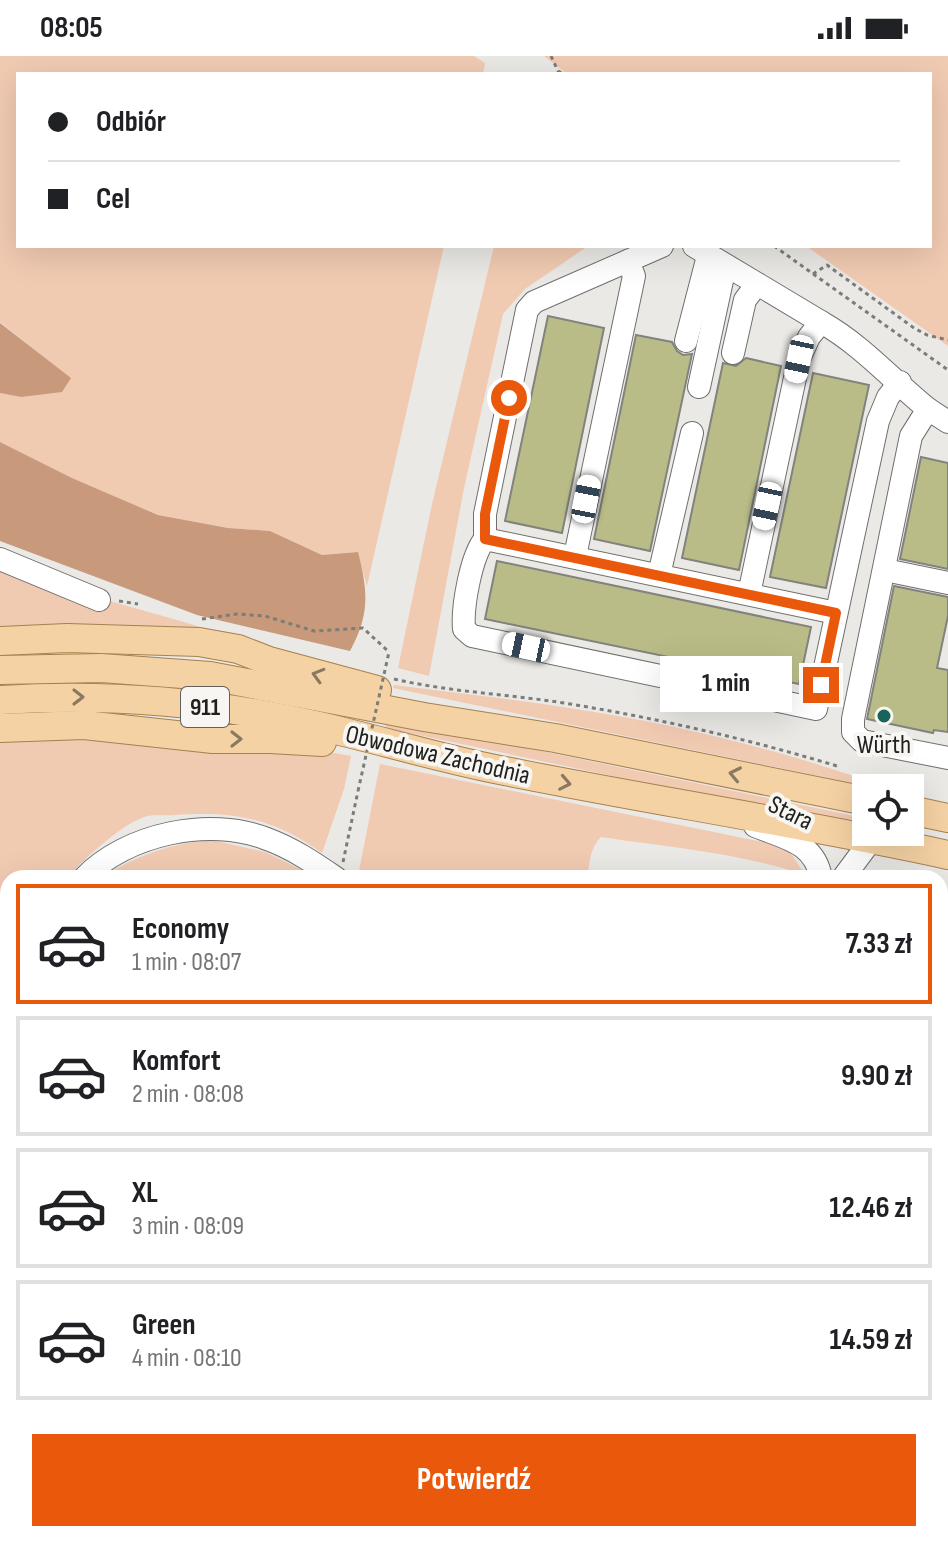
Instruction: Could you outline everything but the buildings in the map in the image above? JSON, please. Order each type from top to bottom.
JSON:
[{"type":"main road","points":[[0,641],[67,638],[208,644],[238,649],[329,678],[555,738]]},
{"type":"main road","name":"Obwodowa Zachodnia","points":[[0,670],[101,668],[210,676],[424,717],[555,738],[852,798]]},
{"type":"main road","name":"Obwodowa Zachodnia","points":[[0,700],[76,697],[174,703],[318,726],[486,767],[721,811],[852,831]]},
{"type":"main road","points":[[0,728],[84,725],[213,739],[270,739],[406,748]]},
{"type":"main road","points":[[924,814],[948,820]]},
{"type":"main road","name":"911","points":[[916,846],[948,855]]},
{"type":"street","points":[[657,248],[534,302],[527,310],[485,514],[485,539],[478,548],[463,616],[464,629],[472,636],[816,709],[878,421],[888,397],[900,382]]},
{"type":"street","points":[[686,341],[701,251],[840,333],[928,409],[948,422]]},
{"type":"street","points":[[575,556],[634,276],[628,261]]},
{"type":"street","points":[[699,387],[723,276],[729,268]]},
{"type":"street","points":[[733,353],[745,300],[757,284]]},
{"type":"street","points":[[749,594],[799,359],[809,337],[821,322]]},
{"type":"street","points":[[928,409],[911,436],[853,719],[853,732],[862,741],[948,758]]},
{"type":"street","points":[[659,575],[692,433]]},
{"type":"street","points":[[485,539],[836,613]]},
{"type":"street","points":[[0,559],[99,600]]},
{"type":"street","points":[[885,570],[948,583]]},
{"type":"street","name":"Stara","points":[[721,811],[801,844],[813,855],[818,870]]},
{"type":"street","points":[[924,822],[948,820]]},
{"type":"street","points":[[96,870],[133,844],[177,832],[218,829],[264,837],[337,870]]},
{"type":"street","points":[[849,870],[868,846]]},
{"type":"path","points":[[777,248],[948,370]]},
{"type":"path","points":[[813,274],[827,265],[914,328],[948,340]]},
{"type":"path","points":[[198,619],[237,614],[265,616],[314,631],[363,628],[389,652],[339,870]]},
{"type":"path","points":[[377,675],[434,688],[593,709],[703,731],[837,766]]},
{"type":"shaded area","points":[[0,56],[474,56],[485,63],[483,72],[16,72],[16,248],[444,248],[367,586],[357,552],[322,555],[270,531],[228,528],[158,515],[72,478],[0,442],[0,393],[21,397],[70,378],[0,322]]},
{"type":"shaded area","points":[[544,56],[948,56],[948,346],[809,248],[932,248],[932,72],[564,72]]},
{"type":"shaded area","points":[[494,248],[585,248],[525,289],[503,314],[464,488],[429,676],[398,668],[432,504]]},
{"type":"shaded area","points":[[0,323],[71,378],[62,392],[21,397],[0,393]]},
{"type":"shaded area","points":[[0,442],[72,478],[158,515],[228,528],[270,531],[322,555],[358,552],[365,603],[361,626],[350,651],[197,615],[0,541]]},
{"type":"shaded area","points":[[0,570],[191,624],[243,641],[0,629]]},
{"type":"shaded area","points":[[394,685],[559,706],[699,732],[814,763],[852,776],[852,783],[393,688]]},
{"type":"shaded area","points":[[387,719],[852,816],[852,822],[788,813],[385,728]]},
{"type":"shaded area","points":[[78,737],[318,750],[351,756],[344,789],[322,853],[287,832],[253,819],[216,814],[151,816],[134,821],[113,835],[74,870],[0,870],[0,740]]},
{"type":"shaded area","points":[[380,764],[787,847],[802,870],[601,837],[592,850],[588,870],[359,870]]},
{"type":"shaded area","points":[[212,840],[265,852],[302,870],[114,870],[153,852]]},
{"type":"place","name":"Würth","points":[[884,716]]},
{"type":"route","points":[[509,398],[485,514],[485,539],[836,613],[821,685]]}]
